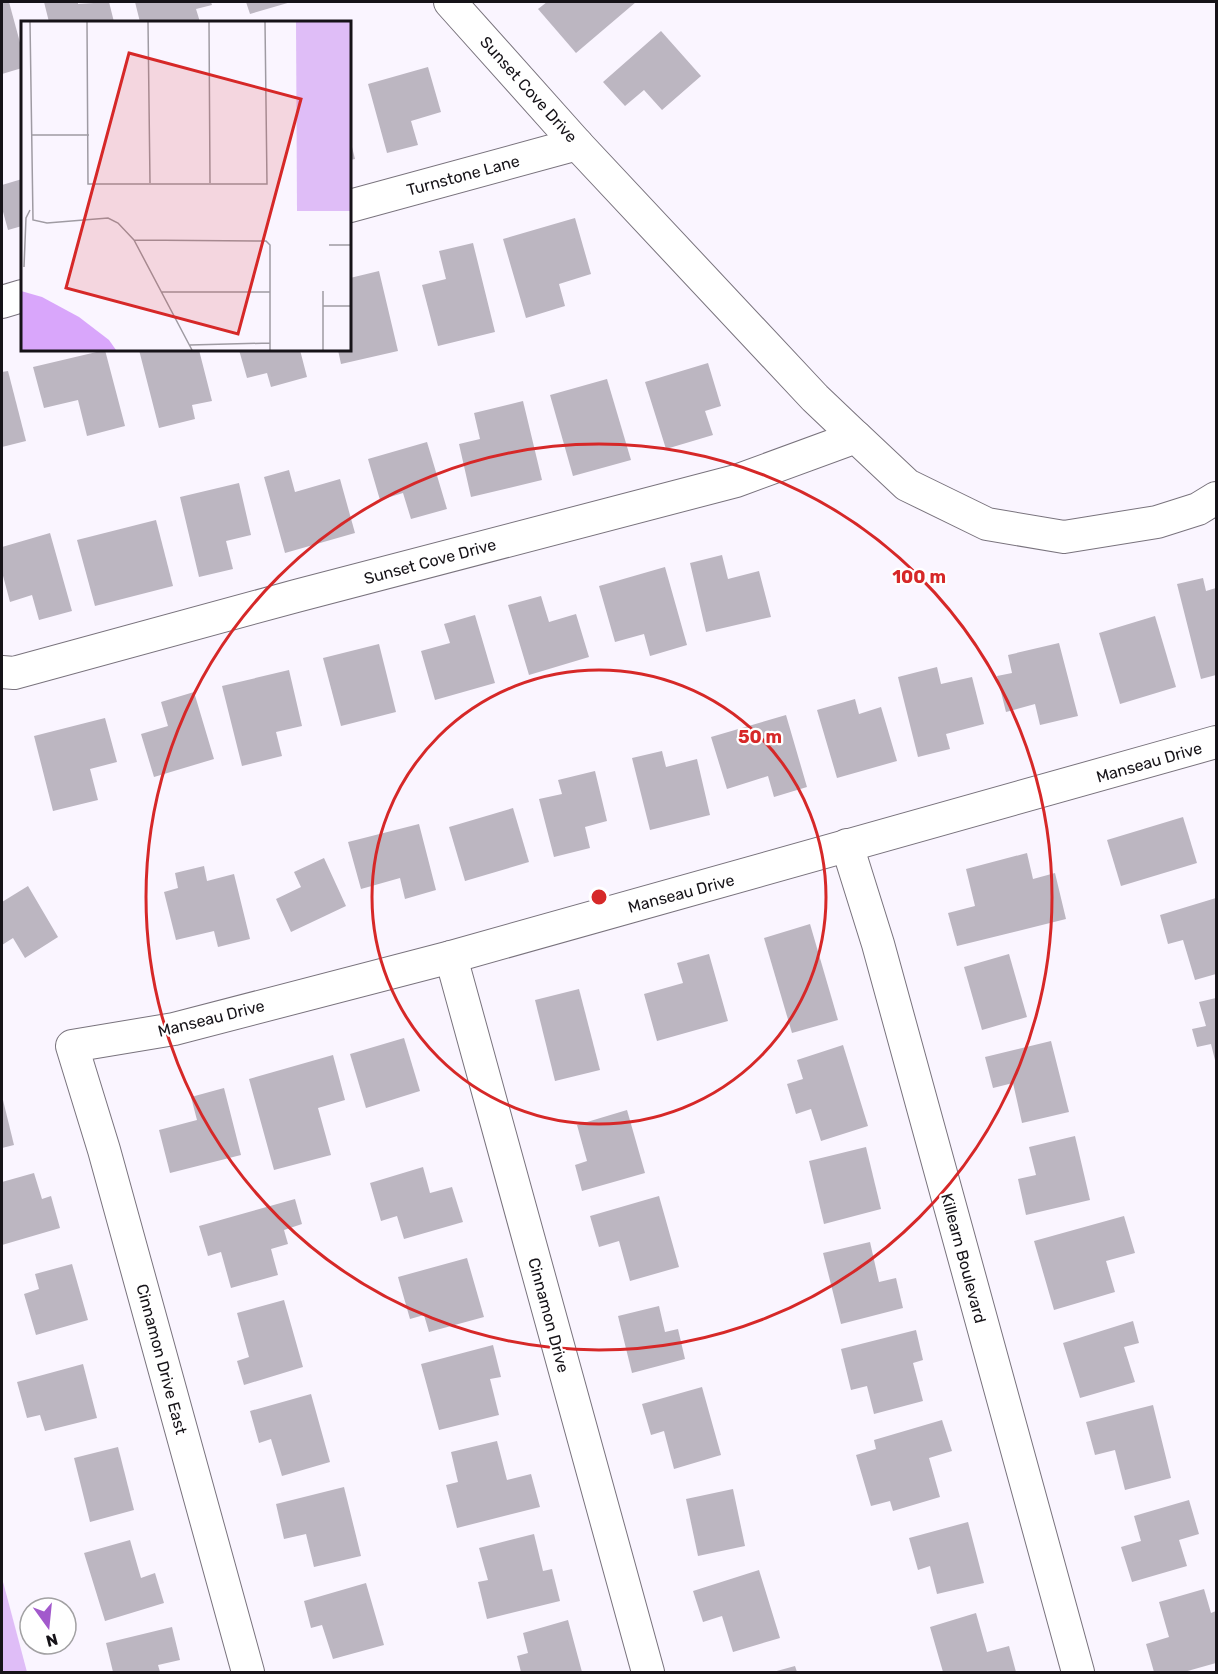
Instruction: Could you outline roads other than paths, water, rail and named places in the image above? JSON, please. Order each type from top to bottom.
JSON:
[{"type":"street","name":"Sunset Cove Drive","points":[[450,2],[577,144],[815,398],[907,485],[987,524],[1064,537],[1156,522],[1198,508],[1216,498]]},
{"type":"street","name":"Turnstone Lane","points":[[351,206],[577,144]]},
{"type":"street","points":[[2,302],[21,296]]},
{"type":"street","name":"Sunset Cove Drive","points":[[2,672],[14,673],[296,596],[736,481],[856,437]]},
{"type":"street","name":"Manseau Drive","points":[[72,1046],[174,1029],[451,957],[1216,742]]},
{"type":"street","name":"Killearn Boulevard","points":[[847,845],[878,944],[1078,1672]]},
{"type":"street","name":"Cinnamon Drive","points":[[451,957],[648,1672]]},
{"type":"street","name":"Cinnamon Drive East","points":[[72,1046],[104,1150],[248,1672]]}]
